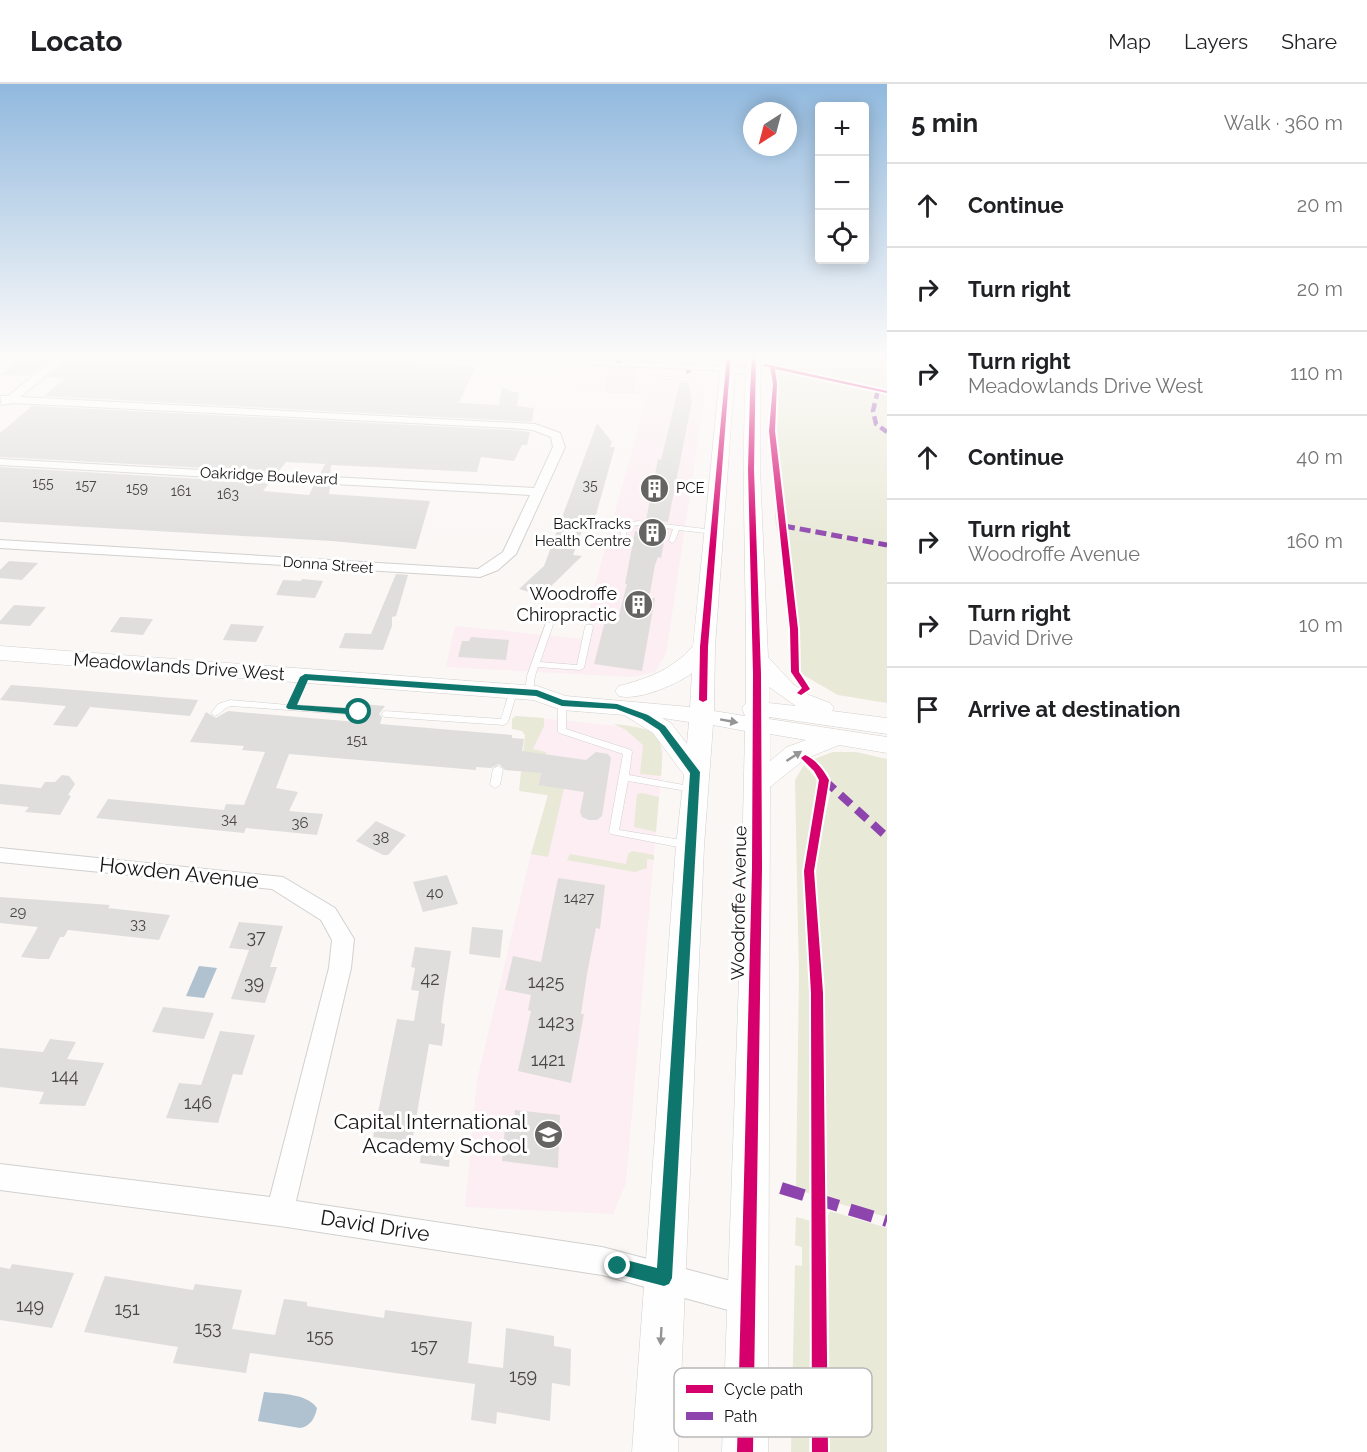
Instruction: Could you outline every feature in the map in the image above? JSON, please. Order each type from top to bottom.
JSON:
[{"type":"main road","points":[[655,1452],[690,846],[703,708],[704,647],[724,419]]},
{"type":"main road","name":"Woodroffe Avenue","points":[[746,1368],[754,1049],[757,784],[757,658],[750,419]]},
{"type":"main road","points":[[695,781],[662,728],[622,699],[670,679],[690,664],[704,647]]},
{"type":"main road","name":"Meadowlands Drive West","points":[[0,653],[526,692],[562,703],[622,699]]},
{"type":"main road","points":[[757,658],[782,689],[794,698],[887,725]]},
{"type":"main road","name":"Meadowlands Drive West","points":[[526,692],[559,686],[622,699],[703,708],[757,718]]},
{"type":"main road","points":[[757,718],[887,725]]},
{"type":"main road","points":[[757,718],[836,738],[887,745]]},
{"type":"main road","points":[[757,784],[796,753],[836,738]]},
{"type":"main road","name":"Woodroffe Avenue","points":[[745,1437],[745,1452]]},
{"type":"street","name":"Donna Street","points":[[0,544],[440,572],[480,573],[493,567],[509,554],[559,447],[556,435],[548,430],[512,424],[407,419]]},
{"type":"street","name":"Oakridge Boulevard","points":[[0,462],[538,492]]},
{"type":"street","name":"Howden Avenue","points":[[0,855],[276,882],[328,914],[343,939],[340,968],[280,1212]]},
{"type":"street","name":"David Drive","points":[[0,1177],[280,1212],[602,1261],[746,1300]]},
{"type":"lane","points":[[623,537],[625,525],[638,523],[714,532]]},
{"type":"lane","points":[[672,541],[677,527]]},
{"type":"lane","points":[[502,734],[504,722],[526,692],[549,625]]},
{"type":"lane","points":[[536,664],[580,668],[589,627]]},
{"type":"lane","points":[[291,707],[305,677]]},
{"type":"lane","points":[[215,713],[221,706],[230,703],[359,712]]},
{"type":"lane","points":[[562,703],[562,731],[628,752],[614,832],[690,846]]},
{"type":"lane","points":[[385,714],[504,722]]},
{"type":"lane","points":[[495,785],[498,769]]},
{"type":"lane","points":[[624,777],[695,781]]},
{"type":"shaded area","points":[[641,419],[701,419],[666,654],[655,672],[631,677],[446,667],[455,626],[583,639],[592,596]]},
{"type":"shaded area","points":[[530,717],[637,728],[647,731],[663,750],[626,1183],[613,1214],[465,1207],[477,1080],[531,854],[548,796],[530,793]]},
{"type":"green space","points":[[776,419],[887,419],[887,703],[838,695],[800,673],[775,518]]},
{"type":"green space","points":[[516,716],[544,718],[544,726],[533,749],[546,752],[538,784],[564,788],[548,857],[531,854],[548,795],[519,791],[525,735],[522,731],[512,729],[512,719]]},
{"type":"green space","points":[[614,724],[640,728],[655,735],[662,750],[661,776],[640,774],[643,745],[626,730]]},
{"type":"green space","points":[[833,752],[856,752],[887,759],[887,1217],[833,1202],[827,1195],[825,1017],[815,879],[820,838],[832,786],[828,773],[814,759]]},
{"type":"green space","points":[[804,765],[816,778],[818,789],[804,859],[804,901],[811,1013],[812,1194],[796,1190],[799,976],[795,780]]},
{"type":"green space","points":[[637,794],[659,797],[656,832],[634,827]]},
{"type":"green space","points":[[632,851],[654,855],[654,860],[647,859],[647,868],[635,872],[567,860],[570,854],[626,864],[628,854]]},
{"type":"green space","points":[[830,1211],[887,1228],[887,1452],[830,1452],[830,1437],[872,1437],[872,1368],[829,1368],[828,1215]]},
{"type":"green space","points":[[796,1217],[811,1221],[810,1368],[793,1368],[795,1265],[802,1266],[802,1247],[795,1245]]},
{"type":"green space","points":[[791,1437],[809,1437],[809,1452],[791,1452]]},
{"type":"water","points":[[199,966],[217,968],[204,998],[186,996]]},
{"type":"water","points":[[264,1392],[293,1395],[306,1399],[317,1408],[313,1418],[307,1426],[300,1428],[258,1421]]},
{"type":"building","points":[[17,419],[289,419],[530,432],[527,445],[522,445],[514,461],[481,457],[477,472],[331,465],[330,475],[320,474],[325,464],[286,462],[278,472],[0,457],[0,433]]},
{"type":"building","points":[[473,419],[532,419],[532,422]]},
{"type":"building","points":[[671,419],[688,419],[668,522],[646,520],[658,459],[661,460]]},
{"type":"building","points":[[597,423],[612,442],[610,447],[615,447],[595,518],[587,517],[573,555],[582,556],[543,594],[519,589],[544,566]]},
{"type":"building","points":[[0,467],[269,483],[263,491],[309,495],[314,485],[330,486],[329,494],[430,501],[416,549],[332,541],[0,522]]},
{"type":"building","points":[[641,528],[666,530],[661,558],[658,557],[655,565],[649,598],[655,598],[642,671],[594,664],[605,621],[617,623],[627,584],[625,584],[635,531],[640,532]]},
{"type":"building","points":[[9,561],[38,563],[22,580],[0,578],[0,570]]},
{"type":"building","points":[[396,574],[408,575],[396,616],[392,617],[392,626],[383,650],[339,648],[345,633],[371,634]]},
{"type":"building","points":[[302,579],[323,581],[315,598],[276,595],[283,580],[301,581]]},
{"type":"building","points":[[14,605],[46,607],[30,626],[0,624]]},
{"type":"building","points":[[120,617],[153,619],[143,635],[110,632]]},
{"type":"building","points":[[231,624],[264,626],[256,642],[223,640]]},
{"type":"building","points":[[471,637],[509,640],[506,660],[458,657],[462,641],[469,641]]},
{"type":"building","points":[[11,685],[198,700],[190,716],[90,707],[77,727],[53,725],[66,706],[0,700]]},
{"type":"building","points":[[363,704],[385,706],[379,714],[382,717],[380,724],[512,735],[512,738],[524,739],[522,751],[586,760],[596,752],[608,754],[611,758],[602,816],[597,820],[582,817],[580,812],[584,792],[538,785],[541,773],[505,770],[499,764],[491,768],[476,767],[476,770],[289,754],[276,788],[298,792],[289,811],[323,814],[317,835],[246,828],[244,833],[96,818],[108,799],[224,810],[226,804],[244,805],[265,752],[242,750],[244,746],[190,742],[206,712],[216,718],[228,711],[357,722],[365,712],[362,708]]},
{"type":"building","points":[[62,775],[69,776],[75,784],[60,815],[25,812],[29,807],[0,804],[0,784],[41,788],[45,782],[55,782]]},
{"type":"building","points":[[376,821],[406,835],[388,855],[383,855],[356,841]]},
{"type":"building","points":[[447,875],[458,904],[423,912],[413,882]]},
{"type":"building","points":[[558,878],[605,885],[600,929],[596,928],[587,974],[581,1014],[584,1014],[571,1083],[518,1071],[531,1011],[528,1010],[531,995],[505,990],[513,956],[541,962]]},
{"type":"building","points":[[0,897],[110,905],[108,908],[170,915],[159,940],[68,930],[64,937],[60,937],[49,959],[21,957],[38,927],[0,923]]},
{"type":"building","points":[[239,922],[283,926],[270,967],[277,967],[265,1003],[231,999],[249,950],[229,948]]},
{"type":"building","points":[[472,927],[503,930],[500,958],[469,954]]},
{"type":"building","points":[[415,947],[451,951],[441,1023],[445,1024],[442,1046],[429,1044],[412,1142],[373,1137],[397,1019],[414,1021],[419,991],[411,990],[415,968],[411,967]]},
{"type":"building","points":[[163,1007],[214,1013],[204,1039],[152,1032]]},
{"type":"building","points":[[220,1031],[255,1035],[242,1075],[233,1074],[218,1123],[166,1118],[179,1083],[201,1085]]},
{"type":"building","points":[[50,1039],[76,1042],[67,1059],[104,1063],[85,1106],[39,1104],[44,1092],[0,1087],[0,1048],[43,1052]]},
{"type":"building","points":[[515,1110],[560,1115],[558,1168],[502,1161],[505,1128],[513,1129]]},
{"type":"building","points":[[422,1145],[451,1148],[449,1167],[420,1163]]},
{"type":"building","points":[[12,1264],[74,1273],[52,1328],[0,1320],[0,1267],[10,1269]]},
{"type":"building","points":[[105,1276],[193,1290],[195,1284],[242,1290],[232,1329],[275,1335],[284,1299],[307,1302],[307,1306],[384,1318],[385,1310],[472,1322],[468,1363],[503,1368],[506,1328],[554,1336],[554,1346],[571,1349],[570,1386],[552,1383],[550,1421],[497,1412],[496,1424],[471,1420],[475,1384],[250,1353],[246,1373],[173,1363],[178,1347],[84,1332]]},
{"type":"marked path","points":[[875,419],[876,424],[887,432]]},
{"type":"marked path","points":[[784,526],[887,545]]},
{"type":"marked path","points":[[824,780],[887,837]]},
{"type":"marked path","points":[[781,1188],[887,1221]]},
{"type":"cycle path","points":[[703,700],[704,647],[724,419]]},
{"type":"cycle path","points":[[746,1368],[757,868],[757,674],[751,419]]},
{"type":"cycle path","points":[[773,419],[772,431],[794,629],[795,672],[806,689],[801,693]]},
{"type":"cycle path","points":[[805,758],[818,769],[824,780],[809,871],[817,993],[820,1368]]},
{"type":"cycle path","points":[[745,1437],[745,1452]]},
{"type":"cycle path","points":[[820,1437],[820,1452]]},
{"type":"place","name":"PCE","points":[[655,488]]},
{"type":"place","name":"BackTracks Health Centre","points":[[652,533]]},
{"type":"place","name":"Woodroffe Chiropractic","points":[[638,604]]},
{"type":"place","name":"Capital International Academy School","points":[[548,1134]]},
{"type":"route","points":[[359,712],[291,707],[305,677],[537,693],[562,703],[617,706],[645,717],[662,728],[695,772],[664,1278],[618,1266]]}]
